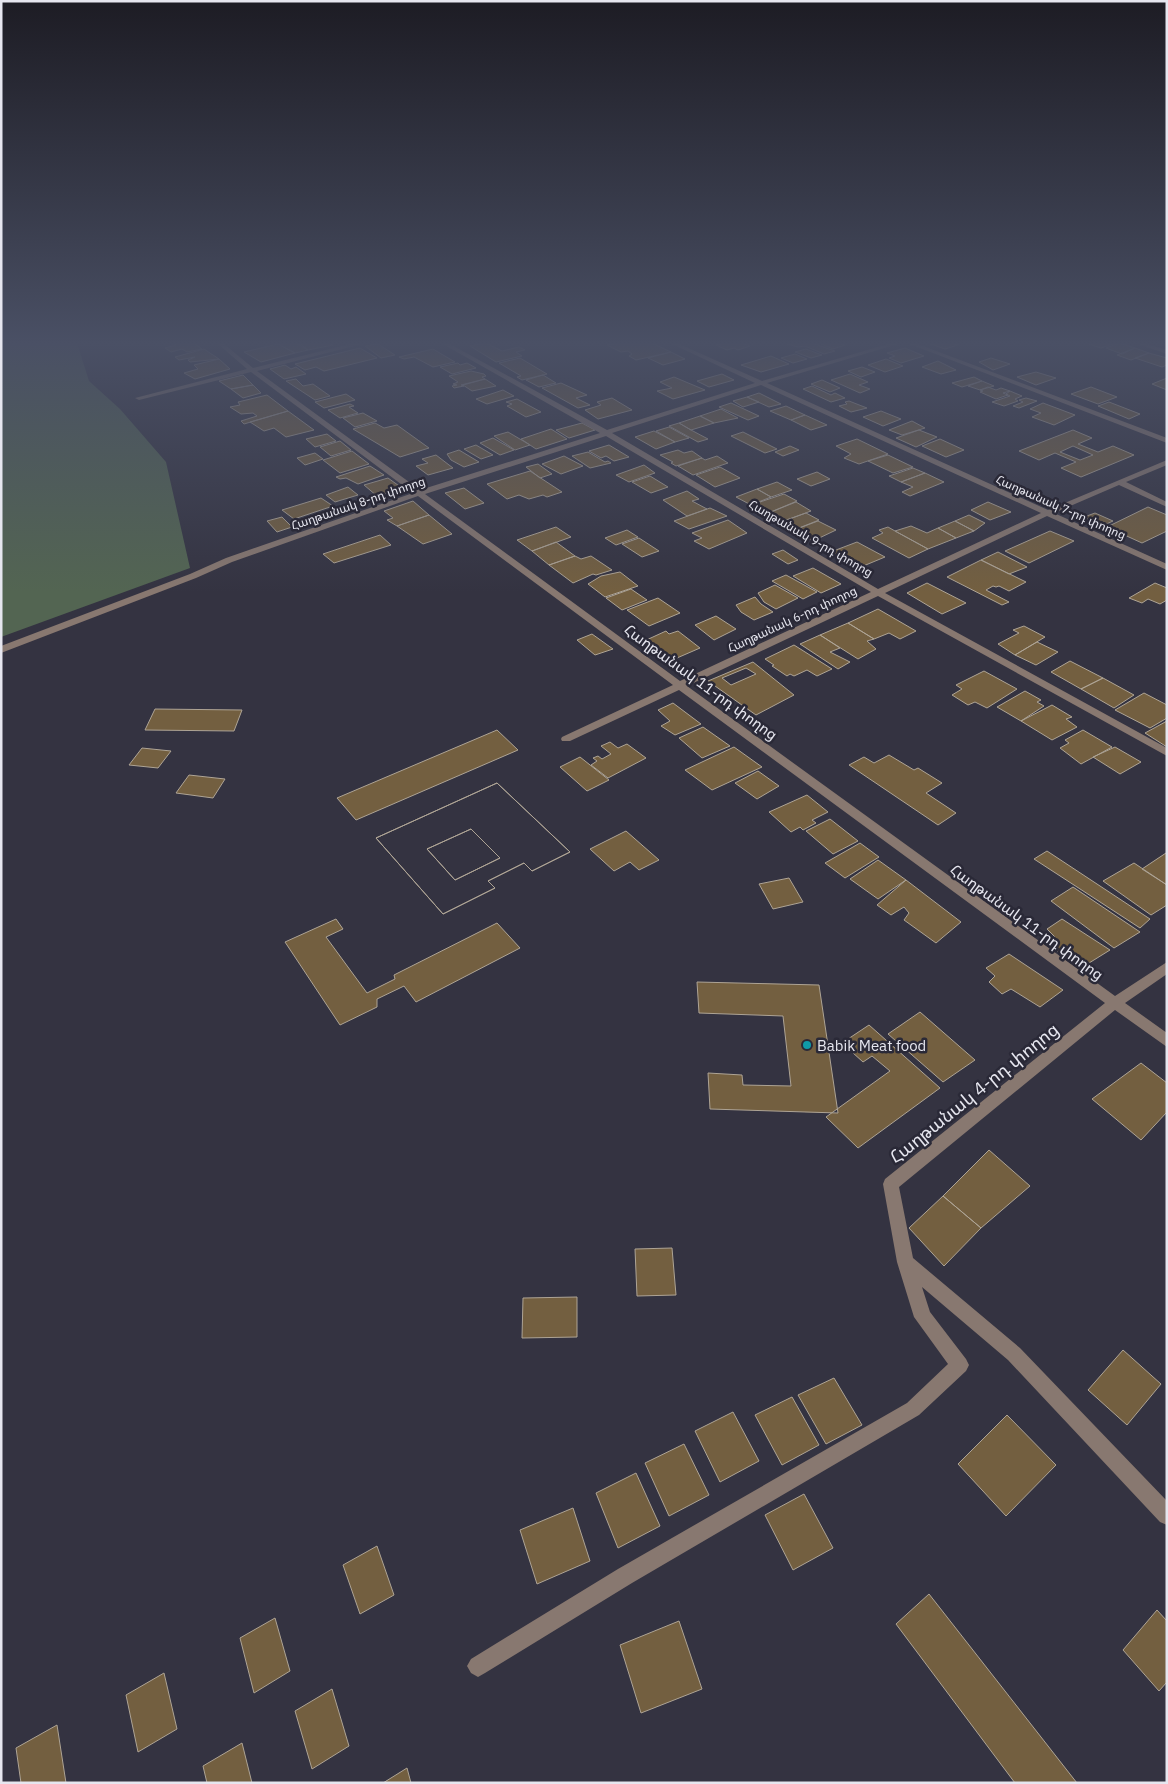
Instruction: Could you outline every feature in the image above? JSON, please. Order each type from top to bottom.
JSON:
[{"type":"street","name":"Հաղթանակ 11-րդ փողոց","points":[[329,426],[1167,1042]]},
{"type":"street","name":"Հաղթանակ 9-րդ փողոց","points":[[594,426],[879,593],[1167,753]]},
{"type":"street","name":"Հաղթանակ 8-րդ փողոց","points":[[1,650],[194,576],[229,560],[420,493],[631,426]]},
{"type":"street","name":"Հաղթանակ 7-րդ փողոց","points":[[856,426],[1167,567]]},
{"type":"street","points":[[1127,426],[1167,442]]},
{"type":"street","name":"Հաղթանակ 6-րդ փողոց","points":[[566,739],[1047,513],[1167,462]]},
{"type":"street","points":[[1119,482],[1167,505]]},
{"type":"street","name":"Հաղթանակ 4-րդ փողոց","points":[[478,1666],[625,1576],[913,1409],[960,1364],[923,1317],[905,1262],[891,1184],[1113,1004],[1167,967]]},
{"type":"street","points":[[905,1262],[1014,1354],[1167,1515]]},
{"type":"green space","points":[[1,426],[135,426],[166,462],[190,568],[1,637]]},
{"type":"building","points":[[257,426],[309,426],[314,430],[286,437],[274,428],[264,431]]},
{"type":"building","points":[[363,426],[384,428],[399,426],[429,448],[400,457],[353,429]]},
{"type":"building","points":[[570,426],[588,426],[595,430],[569,438],[556,430]]},
{"type":"building","points":[[669,426],[685,426],[708,439],[698,442]]},
{"type":"building","points":[[685,426],[703,426],[691,430]]},
{"type":"building","points":[[804,426],[823,426],[811,430]]},
{"type":"building","points":[[899,426],[922,426],[925,428],[902,435],[889,430]]},
{"type":"building","points":[[669,427],[689,438],[675,442],[656,431]]},
{"type":"building","points":[[551,429],[567,439],[536,449],[521,439]]},
{"type":"building","points":[[919,430],[937,437],[916,447],[896,438]]},
{"type":"building","points":[[1073,430],[1092,438],[1078,444],[1098,452],[1113,446],[1134,455],[1081,477],[1061,468],[1076,462],[1055,453],[1039,460],[1019,451]],"holes":[[[1073,446],[1093,455],[1080,460],[1060,452]]]},
{"type":"building","points":[[654,431],[675,442],[656,449],[635,437]]},
{"type":"building","points":[[508,432],[530,445],[515,450],[494,436]]},
{"type":"building","points":[[743,432],[777,449],[765,453],[731,436]]},
{"type":"building","points":[[327,434],[336,441],[315,447],[306,439]]},
{"type":"building","points":[[493,438],[514,450],[500,455],[480,443]]},
{"type":"building","points":[[857,439],[888,454],[859,464],[844,458],[851,454],[836,446]]},
{"type":"building","points":[[940,439],[964,450],[946,457],[922,446]]},
{"type":"building","points":[[340,441],[351,450],[331,456],[320,447]]},
{"type":"building","points":[[476,445],[493,455],[481,459],[464,449]]},
{"type":"building","points":[[609,445],[629,457],[614,461],[606,456],[601,458],[589,451]]},
{"type":"building","points":[[790,446],[799,450],[783,456],[775,452]]},
{"type":"building","points":[[459,450],[479,462],[464,467],[451,460],[447,454]]},
{"type":"building","points":[[678,450],[684,453],[692,451],[702,458],[676,466],[671,463],[673,462],[660,455]]},
{"type":"building","points":[[352,451],[369,464],[340,473],[323,460]]},
{"type":"building","points":[[588,452],[605,462],[611,463],[590,468],[572,456]]},
{"type":"building","points":[[315,453],[323,459],[305,465],[297,458]]},
{"type":"building","points":[[436,455],[453,468],[428,475],[416,466],[428,463],[422,459]]},
{"type":"building","points":[[888,455],[913,467],[893,473],[868,461]]},
{"type":"building","points":[[564,456],[583,466],[561,474],[542,464]]},
{"type":"building","points":[[717,456],[728,463],[693,475],[678,466],[702,458],[705,460]]},
{"type":"building","points":[[538,464],[552,474],[540,478],[526,467]]},
{"type":"building","points":[[644,465],[655,473],[629,482],[616,475]]},
{"type":"building","points":[[370,466],[384,475],[358,484],[346,478],[340,479],[336,477]]},
{"type":"building","points":[[720,467],[740,478],[715,487],[696,475]]},
{"type":"building","points":[[913,468],[925,473],[901,482],[889,476]]},
{"type":"building","points":[[530,471],[562,492],[547,497],[543,495],[529,499],[519,495],[507,499],[487,484]]},
{"type":"building","points":[[817,472],[830,479],[811,486],[797,479]]},
{"type":"building","points":[[925,473],[944,482],[910,496],[902,492],[913,487],[901,482]]},
{"type":"building","points":[[650,476],[668,487],[651,493],[632,482]]},
{"type":"building","points":[[388,478],[402,488],[377,496],[364,485]]},
{"type":"building","points":[[777,482],[792,490],[771,497],[757,489]]},
{"type":"building","points":[[348,487],[358,495],[335,502],[326,495]]},
{"type":"building","points":[[464,488],[484,503],[465,509],[445,493]]},
{"type":"building","points":[[757,489],[771,497],[751,505],[736,497]]},
{"type":"building","points":[[687,491],[699,499],[692,501],[707,509],[687,516],[663,500]]},
{"type":"building","points":[[784,494],[797,501],[766,514],[751,505]]},
{"type":"building","points":[[321,498],[333,506],[294,519],[282,510]]},
{"type":"building","points":[[413,501],[429,515],[397,526],[387,520],[393,518],[384,511]]},
{"type":"building","points":[[796,502],[811,511],[781,522],[766,514]]},
{"type":"building","points":[[988,502],[1011,512],[990,520],[971,510]]},
{"type":"building","points":[[1148,507],[1167,515],[1167,531],[1142,543],[1107,527]]},
{"type":"building","points":[[710,508],[727,516],[689,529],[674,521]]},
{"type":"building","points":[[806,513],[819,520],[794,530],[781,522]]},
{"type":"building","points":[[1095,513],[1113,521],[1102,526],[1084,517]]},
{"type":"building","points":[[429,515],[452,534],[423,544],[397,526]]},
{"type":"building","points":[[969,515],[985,523],[974,531],[955,521]]},
{"type":"building","points":[[282,517],[292,527],[277,532],[267,521]]},
{"type":"building","points":[[728,520],[747,533],[709,549],[694,541],[702,538],[692,533]]},
{"type":"building","points":[[818,521],[836,530],[813,541],[794,530]]},
{"type":"building","points":[[955,521],[974,531],[956,538],[938,528]]},
{"type":"building","points":[[911,526],[927,533],[938,528],[956,538],[928,549],[895,531]]},
{"type":"building","points":[[556,527],[571,537],[532,551],[517,540]]},
{"type":"building","points":[[888,527],[928,549],[909,558],[872,538],[883,533],[879,530]]},
{"type":"building","points":[[627,530],[638,537],[616,545],[605,538]]},
{"type":"building","points":[[1050,531],[1074,541],[1029,563],[1005,551]]},
{"type":"building","points":[[380,535],[391,545],[334,563],[323,554]]},
{"type":"building","points":[[639,538],[659,551],[642,557],[622,544]]},
{"type":"building","points":[[556,542],[575,556],[549,565],[532,551]]},
{"type":"building","points":[[857,542],[885,557],[856,569],[828,553]]},
{"type":"building","points":[[783,550],[798,560],[788,564],[772,554]]},
{"type":"building","points":[[998,552],[1027,567],[1009,574],[981,560]]},
{"type":"building","points":[[575,556],[581,559],[591,556],[612,570],[596,575],[593,574],[573,583],[549,565]]},
{"type":"building","points":[[981,560],[1026,582],[1009,591],[999,586],[993,586],[986,590],[1009,602],[1002,605],[947,577]]},
{"type":"building","points":[[813,568],[841,584],[821,593],[793,576]]},
{"type":"building","points":[[620,572],[638,586],[605,597],[588,584],[601,576]]},
{"type":"building","points":[[786,575],[817,592],[803,599],[772,581]]},
{"type":"building","points":[[927,583],[966,603],[942,614],[907,593]]},
{"type":"building","points":[[1155,583],[1167,588],[1167,600],[1160,604],[1148,599],[1142,603],[1129,598]]},
{"type":"building","points":[[775,585],[798,598],[776,609],[764,602],[758,593]]},
{"type":"building","points":[[631,589],[647,600],[622,610],[606,598]]},
{"type":"building","points":[[755,597],[761,604],[773,612],[754,620],[741,612],[736,605]]},
{"type":"building","points":[[658,598],[680,613],[649,626],[627,610]]},
{"type":"building","points":[[878,609],[916,631],[900,639],[889,633],[874,639],[848,623]]},
{"type":"building","points":[[716,616],[736,629],[714,640],[695,625]]},
{"type":"building","points":[[848,623],[874,639],[867,641],[876,649],[858,659],[820,635]]},
{"type":"building","points":[[1024,626],[1045,637],[1015,655],[998,644],[1019,633],[1013,630]]},
{"type":"building","points":[[666,631],[669,634],[678,631],[700,648],[670,661],[642,642]]},
{"type":"building","points":[[592,634],[613,649],[595,655],[577,640]]},
{"type":"building","points":[[820,635],[840,648],[830,652],[850,662],[838,669],[800,644]]},
{"type":"building","points":[[1037,642],[1058,652],[1036,665],[1015,655]]},
{"type":"building","points":[[794,645],[832,669],[817,676],[807,670],[794,676],[790,674],[787,676],[765,659]]},
{"type":"building","points":[[1070,661],[1103,678],[1081,689],[1051,672]]},
{"type":"building","points":[[753,662],[794,695],[756,715],[708,681]]},
{"type":"building","points":[[746,668],[756,674],[731,685],[722,678]]},
{"type":"building","points":[[984,671],[1017,689],[987,708],[975,702],[968,705],[952,695],[962,689],[956,685]]},
{"type":"building","points":[[1103,678],[1134,695],[1114,708],[1081,689]]},
{"type":"building","points":[[1025,691],[1041,700],[1037,702],[1044,706],[1021,721],[997,707]]},
{"type":"building","points":[[1144,693],[1167,705],[1167,718],[1150,728],[1115,710]]},
{"type":"building","points":[[673,703],[701,724],[675,735],[661,726],[670,721],[658,710]]},
{"type":"building","points":[[1052,705],[1072,717],[1066,719],[1077,727],[1052,740],[1021,721]]},
{"type":"building","points":[[155,709],[242,710],[234,731],[145,730]]},
{"type":"building","points":[[1167,721],[1167,747],[1145,733]]},
{"type":"building","points":[[703,727],[730,746],[702,758],[679,738]]},
{"type":"building","points":[[497,730],[518,750],[356,820],[337,798]]},
{"type":"building","points":[[1083,730],[1112,747],[1081,764],[1060,748],[1069,743],[1065,740]]},
{"type":"building","points":[[610,742],[618,748],[627,744],[646,758],[608,778],[591,765],[597,761],[593,758],[598,756],[602,759],[611,754],[601,746]]},
{"type":"building","points":[[734,747],[762,767],[712,790],[685,770]]},
{"type":"building","points":[[1115,747],[1141,762],[1120,774],[1093,757]]},
{"type":"building","points":[[142,748],[171,751],[158,768],[129,765]]},
{"type":"building","points":[[889,755],[914,770],[918,768],[942,783],[926,793],[956,813],[938,825],[849,765],[864,757],[874,763]]},
{"type":"building","points":[[580,757],[609,780],[587,791],[560,767]]},
{"type":"building","points":[[758,771],[779,786],[757,799],[735,783]]},
{"type":"building","points":[[189,775],[225,779],[213,798],[176,793]]},
{"type":"building","points":[[497,783],[570,852],[532,871],[524,863],[488,881],[495,888],[443,914],[376,838]],"holes":[[[471,829],[500,858],[455,880],[427,849]]]},
{"type":"building","points":[[497,783],[570,852],[532,871],[524,863],[488,881],[495,888],[443,914],[376,838]],"holes":[[[471,829],[500,858],[455,880],[427,849]]]},
{"type":"building","points":[[807,795],[828,812],[812,820],[816,823],[803,830],[800,827],[791,832],[769,812]]},
{"type":"building","points":[[830,819],[858,841],[833,854],[806,831]]},
{"type":"building","points":[[626,831],[659,860],[639,870],[630,862],[614,871],[590,849]]},
{"type":"building","points":[[860,843],[879,857],[845,878],[825,863]]},
{"type":"building","points":[[1047,851],[1150,919],[1140,928],[1034,859]]},
{"type":"building","points":[[1167,854],[1167,885],[1142,869]]},
{"type":"building","points":[[878,860],[906,880],[878,899],[850,879]]},
{"type":"building","points":[[1134,863],[1167,885],[1167,905],[1151,915],[1103,881]]},
{"type":"building","points":[[789,878],[803,902],[773,909],[759,884]]},
{"type":"building","points":[[906,880],[961,922],[936,943],[904,920],[909,913],[904,907],[891,915],[877,905]]},
{"type":"building","points":[[1073,887],[1140,932],[1114,948],[1051,901]]},
{"type":"building","points":[[336,919],[343,929],[326,937],[367,993],[395,979],[394,975],[497,923],[520,948],[416,1002],[404,986],[377,999],[377,1007],[340,1025],[285,942]]},
{"type":"building","points":[[1062,919],[1110,950],[1081,968],[1048,944],[1055,937],[1047,929]]},
{"type":"building","points":[[1009,954],[1063,990],[1040,1007],[1011,989],[1002,994],[989,982],[995,976],[986,968]]},
{"type":"building","name":"Babik Meat food","points":[[697,982],[819,985],[838,1113],[710,1109],[708,1073],[742,1075],[743,1085],[791,1086],[783,1016],[699,1013]]},
{"type":"building","points":[[920,1012],[975,1060],[943,1082],[888,1034]]},
{"type":"building","points":[[869,1025],[940,1088],[858,1148],[826,1117],[890,1071],[872,1056],[863,1062],[842,1043]]},
{"type":"building","points":[[1141,1063],[1167,1083],[1167,1112],[1141,1140],[1092,1099]]},
{"type":"building","points":[[989,1150],[1030,1186],[981,1228],[943,1196]]},
{"type":"building","points":[[943,1196],[981,1228],[944,1266],[909,1228]]},
{"type":"building","points":[[672,1248],[676,1295],[637,1296],[635,1249]]},
{"type":"building","points":[[577,1297],[577,1337],[522,1338],[523,1298]]},
{"type":"building","points":[[1123,1350],[1161,1384],[1127,1425],[1088,1390]]},
{"type":"building","points":[[834,1378],[862,1425],[826,1444],[798,1395]]},
{"type":"building","points":[[792,1397],[819,1445],[782,1465],[755,1415]]},
{"type":"building","points":[[733,1412],[759,1461],[720,1482],[695,1431]]},
{"type":"building","points":[[1007,1415],[1056,1465],[1006,1516],[958,1464]]},
{"type":"building","points":[[684,1444],[709,1495],[669,1516],[645,1463]]},
{"type":"building","points":[[636,1473],[660,1526],[618,1548],[596,1493]]},
{"type":"building","points":[[804,1494],[833,1548],[793,1570],[765,1515]]},
{"type":"building","points":[[573,1508],[590,1561],[537,1584],[520,1530]]},
{"type":"building","points":[[377,1546],[394,1595],[360,1614],[343,1565]]},
{"type":"building","points":[[929,1594],[1077,1783],[1015,1783],[896,1624]]},
{"type":"building","points":[[1157,1610],[1167,1621],[1167,1682],[1159,1691],[1123,1650]]},
{"type":"building","points":[[275,1618],[290,1671],[254,1693],[240,1638]]},
{"type":"building","points":[[679,1621],[702,1689],[641,1713],[620,1645]]},
{"type":"building","points":[[164,1673],[177,1729],[138,1752],[126,1695]]},
{"type":"building","points":[[332,1689],[349,1746],[312,1769],[295,1711]]},
{"type":"building","points":[[57,1725],[66,1783],[21,1783],[16,1748]]},
{"type":"building","points":[[242,1743],[252,1783],[207,1783],[203,1766]]},
{"type":"building","points":[[407,1768],[411,1783],[383,1783]]},
{"type":"place","name":"Babik Meat food","points":[[807,1045]]}]
